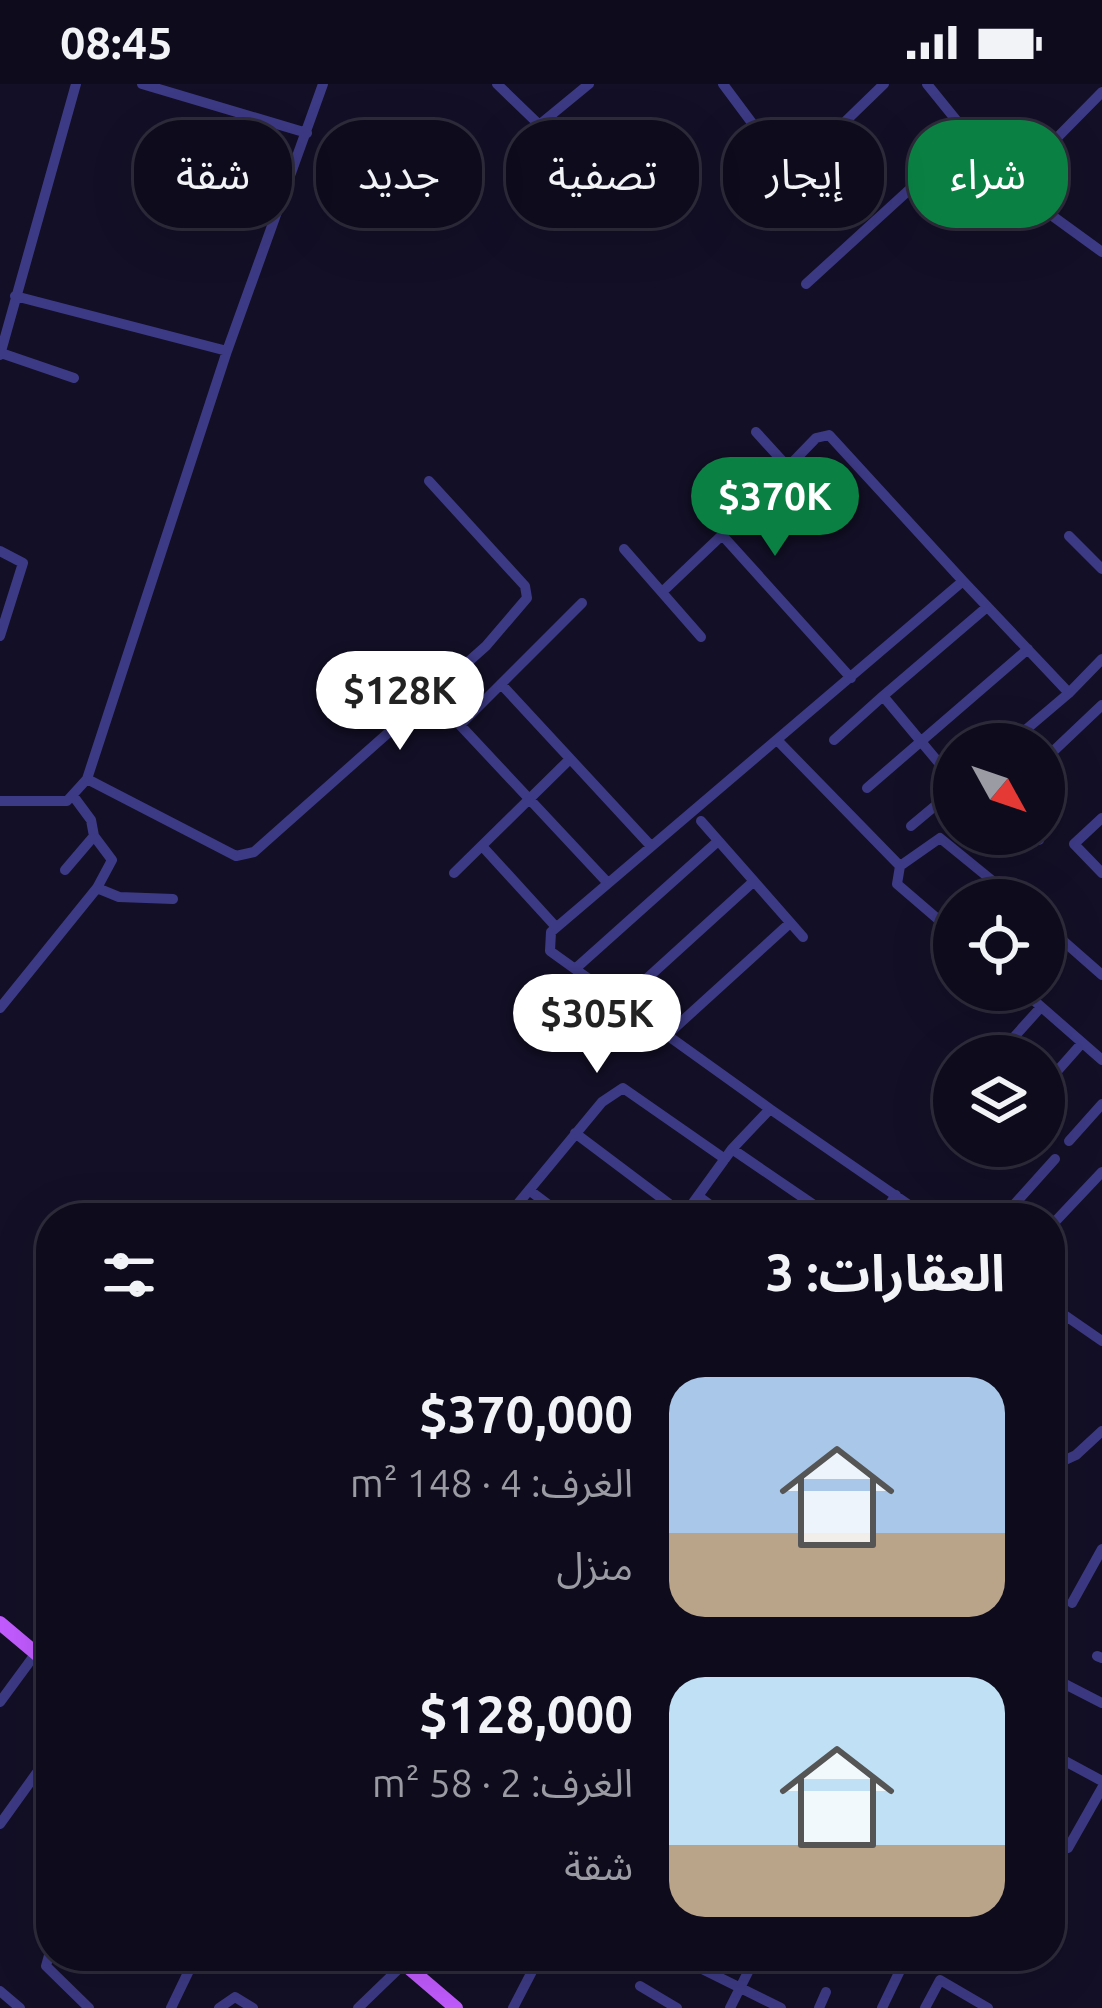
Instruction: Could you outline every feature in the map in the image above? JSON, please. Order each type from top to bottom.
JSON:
[{"type":"main road","points":[[3,1632],[36,1653]]},
{"type":"main road","points":[[417,1971],[456,2008]]},
{"type":"street","points":[[74,378],[0,354],[76,84]]},
{"type":"street","points":[[142,84],[307,133]]},
{"type":"street","points":[[74,797],[87,779],[227,351],[323,84]]},
{"type":"street","points":[[497,84],[534,120]]},
{"type":"street","points":[[545,120],[589,84]]},
{"type":"street","points":[[723,84],[750,120]]},
{"type":"street","points":[[846,120],[884,84]]},
{"type":"street","points":[[927,84],[954,120]]},
{"type":"street","points":[[1068,127],[1100,96],[1087,86]]},
{"type":"street","points":[[642,149],[660,152],[695,181],[676,210],[640,222],[601,182],[642,149]]},
{"type":"street","points":[[806,284],[908,191]]},
{"type":"street","points":[[1068,228],[1102,252]]},
{"type":"street","points":[[15,296],[227,351]]},
{"type":"street","points":[[756,432],[788,466]]},
{"type":"street","points":[[662,592],[816,438],[829,435],[1069,693]]},
{"type":"street","points":[[87,779],[236,856],[254,851],[486,646],[526,598],[525,586],[429,481]]},
{"type":"street","points":[[722,535],[851,678]]},
{"type":"street","points":[[1069,536],[1102,569]]},
{"type":"street","points":[[624,549],[700,637]]},
{"type":"street","points":[[0,551],[22,563],[0,636]]},
{"type":"street","points":[[906,1203],[548,948],[556,927],[606,881],[779,742],[963,581]]},
{"type":"street","points":[[582,603],[462,721],[460,729],[606,881]]},
{"type":"street","points":[[834,740],[987,607]]},
{"type":"street","points":[[867,788],[1028,649]]},
{"type":"street","points":[[1034,723],[1102,659]]},
{"type":"street","points":[[1065,739],[1102,703],[1083,680]]},
{"type":"street","points":[[501,684],[650,845]]},
{"type":"street","points":[[883,696],[933,756]]},
{"type":"street","points":[[779,742],[900,866]]},
{"type":"street","points":[[454,873],[570,759]]},
{"type":"street","points":[[0,801],[74,797]]},
{"type":"street","points":[[0,1008],[97,888],[112,860],[74,797]]},
{"type":"street","points":[[911,826],[933,808]]},
{"type":"street","points":[[1102,818],[1074,844],[1102,873]]},
{"type":"street","points":[[701,820],[803,937]]},
{"type":"street","points":[[64,870],[94,836]]},
{"type":"street","points":[[933,915],[898,884],[895,871],[940,838],[990,879]]},
{"type":"street","points":[[575,969],[718,842]]},
{"type":"street","points":[[482,846],[556,927]]},
{"type":"street","points":[[621,1002],[753,882]]},
{"type":"street","points":[[97,888],[119,897],[173,899]]},
{"type":"street","points":[[668,1034],[790,923]]},
{"type":"street","points":[[1065,945],[1102,974]]},
{"type":"street","points":[[1016,1035],[1037,1011]]},
{"type":"street","points":[[1047,1011],[1102,1060]]},
{"type":"street","points":[[1065,1062],[1082,1042]]},
{"type":"street","points":[[518,1203],[614,1091],[629,1089],[808,1203]]},
{"type":"street","points":[[1069,1141],[1102,1104]]},
{"type":"street","points":[[693,1203],[728,1154],[770,1109]]},
{"type":"street","points":[[574,1133],[666,1203]]},
{"type":"street","points":[[1015,1203],[1048,1167]]},
{"type":"street","points":[[1065,1211],[1102,1172]]},
{"type":"street","points":[[529,1190],[546,1203]]},
{"type":"street","points":[[698,1196],[708,1203]]},
{"type":"street","points":[[891,1203],[896,1196]]},
{"type":"street","points":[[1066,1317],[1102,1341]]},
{"type":"street","points":[[1065,1460],[1102,1431]]},
{"type":"street","points":[[1072,1604],[1102,1550]]},
{"type":"street","points":[[0,1702],[36,1653]]},
{"type":"street","points":[[1065,1684],[1102,1703]]},
{"type":"street","points":[[1065,1762],[1102,1784],[1068,1848]]},
{"type":"street","points":[[0,1824],[36,1774]]},
{"type":"street","points":[[51,1971],[89,2008]]},
{"type":"street","points":[[171,2008],[189,1971]]},
{"type":"street","points":[[358,2008],[394,1971]]},
{"type":"street","points":[[513,2008],[532,1971]]},
{"type":"street","points":[[707,1971],[781,2008]]},
{"type":"street","points":[[730,2008],[748,1971]]},
{"type":"street","points":[[882,2008],[900,1971]]},
{"type":"street","points":[[925,2008],[940,1980],[988,2008]]},
{"type":"street","points":[[640,1986],[677,2008]]},
{"type":"street","points":[[0,1991],[20,2008]]},
{"type":"street","points":[[819,2008],[826,1993]]},
{"type":"street","points":[[219,2008],[235,1997],[253,2008]]},
{"type":"street","points":[[372,1997],[384,2008]]}]
